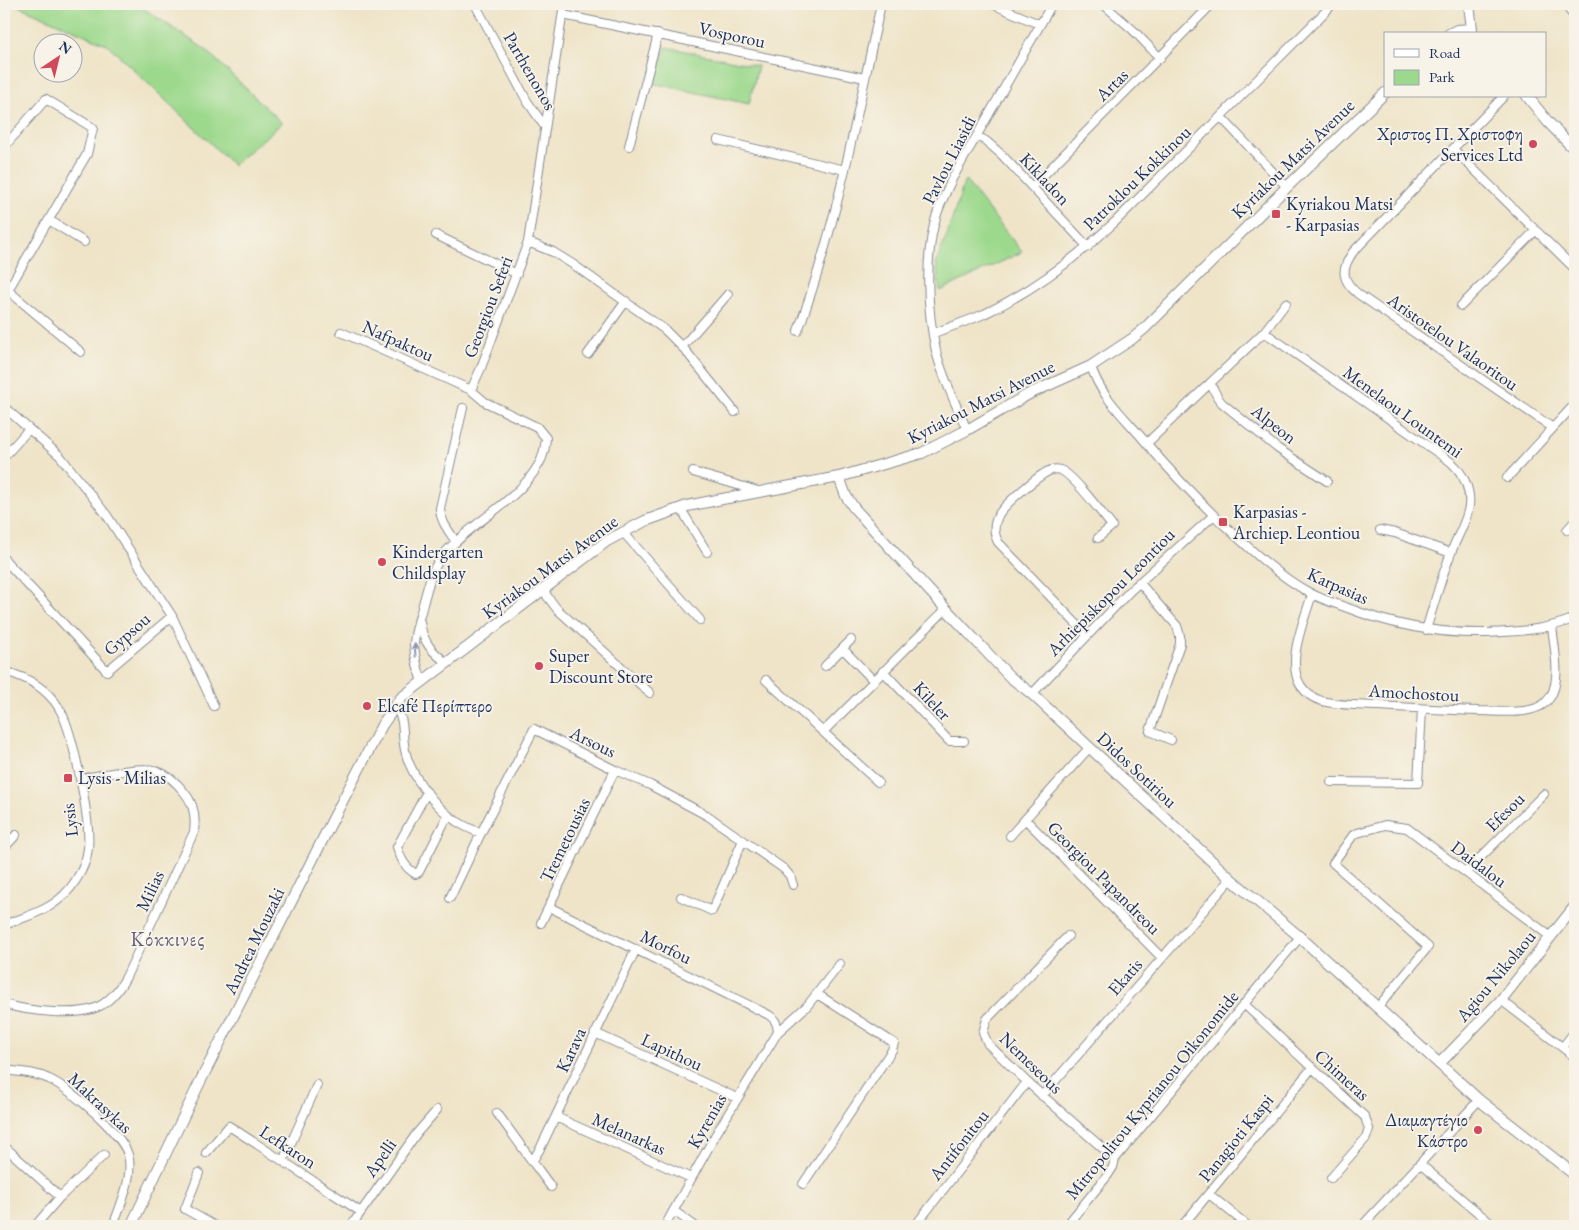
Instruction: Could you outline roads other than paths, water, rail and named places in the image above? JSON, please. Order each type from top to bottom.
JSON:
[{"type":"street","name":"Parthenonos","points":[[475,4],[545,127]]},
{"type":"street","name":"Georgiou Seferi","points":[[471,390],[528,242],[564,4]]},
{"type":"street","points":[[798,331],[812,294],[845,170],[881,4]]},
{"type":"street","points":[[992,4],[1039,24]]},
{"type":"street","name":"Pavlou Liasidi","points":[[967,430],[941,367],[934,334],[929,282],[934,228],[944,197],[1039,24],[1052,4]]},
{"type":"street","points":[[1104,4],[1160,58]]},
{"type":"street","name":"Artas","points":[[1032,186],[1212,4]]},
{"type":"street","name":"Patroklou Kokkinou","points":[[934,334],[983,314],[1013,299],[1065,265],[1088,247],[1333,4]]},
{"type":"street","points":[[1454,32],[1457,30],[1475,31],[1469,4]]},
{"type":"street","points":[[1567,4],[1568,10],[1575,17]]},
{"type":"street","name":"Vosporou","points":[[563,15],[865,78]]},
{"type":"street","points":[[630,146],[658,34]]},
{"type":"street","name":"Kyriakou Matsi Avenue","points":[[422,682],[607,541],[623,532],[681,508],[839,477],[922,453],[940,445],[1029,394],[1091,366],[1144,329],[1384,94]]},
{"type":"street","points":[[4,147],[46,98],[93,128],[87,154],[6,289],[81,352]]},
{"type":"street","points":[[1502,98],[1453,150],[1575,269]]},
{"type":"street","points":[[1529,98],[1548,122],[1575,150]]},
{"type":"street","points":[[1221,117],[1287,187]]},
{"type":"street","name":"Kikladon","points":[[977,136],[993,146],[1088,247]]},
{"type":"street","points":[[718,140],[845,170]]},
{"type":"street","name":"Aristotelou Valaoritou","points":[[1453,150],[1353,252],[1346,262],[1344,274],[1348,284],[1358,294],[1553,428]]},
{"type":"street","points":[[49,220],[84,242]]},
{"type":"street","points":[[1461,306],[1536,231]]},
{"type":"street","points":[[436,234],[517,274]]},
{"type":"street","points":[[528,242],[553,252],[626,301],[665,330],[682,347],[736,412]]},
{"type":"street","points":[[682,347],[728,294]]},
{"type":"street","points":[[588,354],[626,301]]},
{"type":"street","points":[[1147,443],[1264,332],[1286,303]]},
{"type":"street","name":"Nafpaktou","points":[[341,332],[471,390]]},
{"type":"street","name":"Menelaou Lountemi","points":[[1264,332],[1451,462],[1466,482],[1468,513],[1451,553],[1426,630]]},
{"type":"street","name":"Karpasias","points":[[1091,366],[1096,379],[1106,394],[1172,472],[1259,557],[1312,594],[1382,620],[1426,630],[1453,633],[1508,632],[1552,626],[1575,618]]},
{"type":"street","name":"Alpeon","points":[[1210,383],[1222,403],[1277,448],[1327,481]]},
{"type":"street","points":[[422,682],[414,644],[431,575],[442,556],[456,542],[512,497],[540,463],[544,451],[546,438],[536,427],[485,402],[471,390]]},
{"type":"street","points":[[1506,478],[1575,404]]},
{"type":"street","name":"Gypsou","points":[[4,407],[60,456],[106,514],[172,616],[107,671],[4,559]]},
{"type":"street","points":[[456,542],[443,523],[440,508],[463,408]]},
{"type":"street","points":[[4,457],[29,430]]},
{"type":"street","points":[[1087,635],[998,542],[995,526],[998,515],[1004,507],[1043,474],[1052,470],[1060,470],[1071,477],[1112,526],[1098,538]]},
{"type":"street","points":[[693,472],[760,492]]},
{"type":"street","name":"Didos Sotiriou","points":[[839,477],[846,496],[854,508],[1010,677],[1032,694],[1231,879],[1300,937],[1479,1100],[1575,1175]]},
{"type":"street","points":[[681,508],[707,552]]},
{"type":"street","name":"Arhiepiskopou Leontiou","points":[[1032,694],[1139,582],[1214,515]]},
{"type":"street","points":[[1567,530],[1575,521]]},
{"type":"street","points":[[1380,530],[1395,533],[1451,553]]},
{"type":"street","points":[[623,532],[700,620]]},
{"type":"street","points":[[1139,582],[1177,626],[1180,636],[1178,651],[1150,731],[1171,740]]},
{"type":"street","points":[[544,589],[557,609],[650,693]]},
{"type":"street","name":"Amochostou","points":[[1312,594],[1294,661],[1300,684],[1306,691],[1320,700],[1328,702],[1422,709],[1515,712],[1531,710],[1550,698],[1554,690],[1557,671],[1552,626]]},
{"type":"street","points":[[823,732],[946,609]]},
{"type":"street","points":[[172,616],[214,706]]},
{"type":"street","points":[[419,618],[421,631],[426,642],[434,653],[447,663]]},
{"type":"street","points":[[825,666],[851,640]]},
{"type":"street","points":[[843,649],[874,681]]},
{"type":"street","name":"Lysis","points":[[4,671],[36,685],[59,707],[66,723],[80,779],[89,837],[86,859],[79,875],[68,891],[50,906],[4,925]]},
{"type":"street","name":"Kileler","points":[[883,671],[949,741],[964,741]]},
{"type":"street","points":[[766,680],[878,782]]},
{"type":"street","name":"Andrea Mouzaki","points":[[131,1226],[198,1086],[382,725],[401,698],[422,682]]},
{"type":"street","points":[[395,705],[403,722],[405,752],[416,776],[427,792],[448,815],[458,823],[480,834]]},
{"type":"street","points":[[1331,782],[1418,783],[1422,709]]},
{"type":"street","name":"Arsous","points":[[450,898],[480,834],[534,729],[694,808],[784,869],[790,876],[793,886]]},
{"type":"street","points":[[1010,836],[1090,748]]},
{"type":"street","name":"Milias","points":[[4,1004],[34,1011],[80,1013],[98,1008],[113,997],[120,989],[126,977],[194,832],[196,822],[188,797],[172,780],[156,770],[139,770],[80,779]]},
{"type":"street","name":"Tremetousias","points":[[541,923],[615,770]]},
{"type":"street","points":[[427,792],[397,847],[406,868],[414,874],[419,872],[448,815]]},
{"type":"street","name":"Efesou","points":[[1466,872],[1544,794]]},
{"type":"street","name":"Georgiou Papandreou","points":[[1025,819],[1162,958]]},
{"type":"street","name":"Daidalou","points":[[1378,1007],[1428,947],[1333,863],[1354,834],[1385,825],[1407,828],[1551,937]]},
{"type":"street","points":[[4,848],[16,835]]},
{"type":"street","points":[[681,897],[712,911],[743,840]]},
{"type":"street","name":"Ekatis","points":[[1042,1096],[1231,879]]},
{"type":"street","name":"Agiou Nikolaou","points":[[1439,1064],[1501,1000],[1575,906]]},
{"type":"street","name":"Morfou","points":[[549,907],[769,1015],[777,1024],[778,1032]]},
{"type":"street","name":"Nemeseous","points":[[1068,936],[987,1019],[982,1033],[988,1044],[1026,1082],[1115,1159]]},
{"type":"street","name":"Mitropolitou Kyprianou Oikonomide","points":[[1068,1226],[1108,1175],[1115,1159],[1300,937]]},
{"type":"street","name":"Karava","points":[[532,1162],[556,1117],[636,949]]},
{"type":"street","name":"Kyrenias","points":[[665,1226],[737,1098],[778,1032],[798,1015],[840,964]]},
{"type":"street","points":[[803,1184],[892,1050],[894,1043],[817,994]]},
{"type":"street","points":[[1501,1000],[1575,1057]]},
{"type":"street","name":"Chimeras","points":[[1244,1004],[1362,1112],[1368,1125],[1368,1135],[1331,1178]]},
{"type":"street","points":[[1562,1047],[1575,1031]]},
{"type":"street","name":"Lapithou","points":[[595,1033],[737,1098]]},
{"type":"street","name":"Panagioti Kaspi","points":[[1182,1226],[1312,1068]]},
{"type":"street","name":"Makrasykas","points":[[4,1070],[42,1076],[62,1086],[109,1127],[123,1143],[129,1155],[130,1168],[113,1226]]},
{"type":"street","name":"Antifonitou","points":[[914,1226],[1026,1082]]},
{"type":"street","points":[[283,1161],[317,1085]]},
{"type":"street","points":[[1365,1225],[1479,1100]]},
{"type":"street","name":"Apelli","points":[[351,1226],[417,1133],[436,1110]]},
{"type":"street","points":[[497,1114],[551,1187]]},
{"type":"street","name":"Melanarkas","points":[[556,1117],[691,1178]]},
{"type":"street","name":"Lefkaron","points":[[206,1154],[229,1126],[361,1212]]},
{"type":"street","points":[[4,1146],[60,1197]]},
{"type":"street","points":[[35,1226],[60,1197],[104,1155]]},
{"type":"street","points":[[1420,1164],[1494,1226]]},
{"type":"street","points":[[198,1173],[185,1209],[215,1226]]},
{"type":"street","points":[[1209,1194],[1248,1226]]},
{"type":"street","points":[[674,1211],[695,1226]]},
{"type":"place","name":"Χριστος Π. Χριστοφη Services Ltd","points":[[1533,144]]},
{"type":"place","name":"Kyriakou Matsi - Karpasias","points":[[1276,214]]},
{"type":"place","name":"Karpasias - Archiep. Leontiou","points":[[1223,522]]},
{"type":"place","name":"Kindergarten Childsplay","points":[[382,562]]},
{"type":"place","name":"Super Discount Store","points":[[539,666]]},
{"type":"place","name":"Elcafé Περίπτερο","points":[[367,706]]},
{"type":"place","name":"Lysis - Milias","points":[[68,778]]},
{"type":"place","name":"Διαμαγτέγιο Κάστρο","points":[[1478,1130]]},
{"type":"district","name":"Κόκκινες","points":[[168,939]]}]
